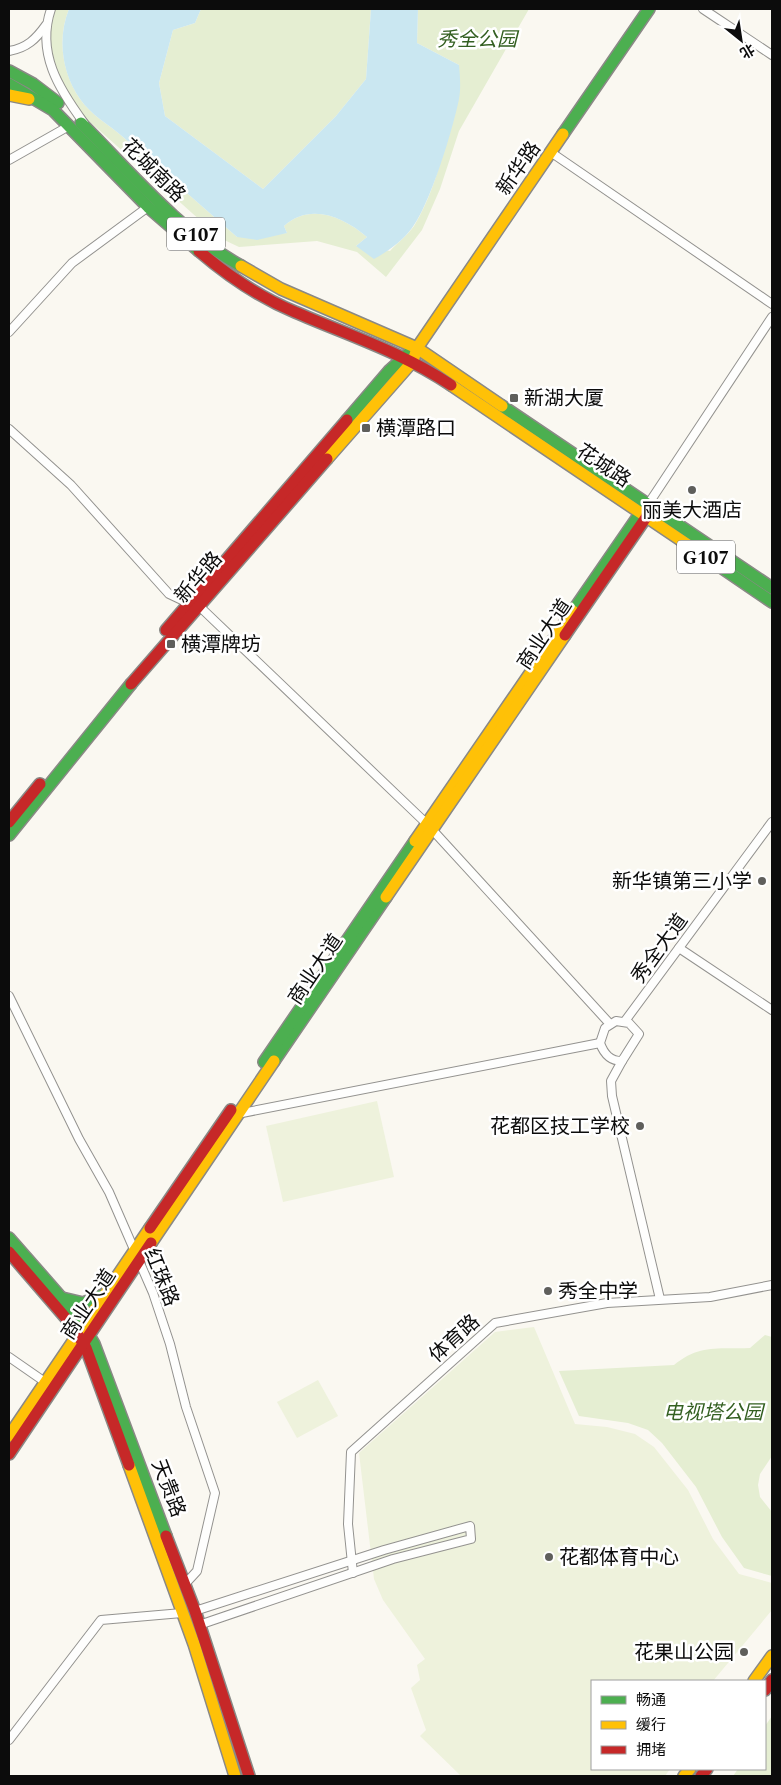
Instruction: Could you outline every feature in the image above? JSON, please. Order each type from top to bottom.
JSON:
[{"type":"main road","name":"新华路","points":[[9,822],[193,604],[417,348],[649,9]]},
{"type":"main road","name":"花城南路","points":[[9,71],[49,95],[92,134],[175,217],[229,260],[281,289],[417,348]]},
{"type":"main road","name":"花城南路","points":[[9,84],[41,102],[69,126],[148,207],[201,254],[258,294],[294,312],[363,338],[408,359]]},
{"type":"main road","points":[[9,95],[41,102]]},
{"type":"main road","name":"花城路","points":[[417,348],[649,503],[772,588]]},
{"type":"main road","name":"花城路","points":[[408,359],[444,380],[772,602]]},
{"type":"main road","name":"商业大道","points":[[9,1436],[45,1382],[84,1335],[649,503]]},
{"type":"main road","name":"新华路","points":[[9,835],[144,668],[193,604]]},
{"type":"main road","name":"天贵路","points":[[9,1238],[62,1298],[84,1335],[185,1584],[249,1776]]},
{"type":"main road","name":"天贵路","points":[[9,1252],[84,1335],[182,1613],[235,1776]]},
{"type":"main road","name":"商业大道","points":[[9,1454],[62,1375],[108,1290],[137,1256]]},
{"type":"main road","points":[[62,1298],[76,1303],[86,1303],[98,1299],[108,1290]]},
{"type":"main road","points":[[62,1375],[81,1365],[90,1366],[96,1372]]},
{"type":"main road","points":[[755,1680],[772,1656]]},
{"type":"street","points":[[51,9],[47,23],[45,46],[55,78],[68,102],[92,134]]},
{"type":"street","points":[[703,9],[772,55]]},
{"type":"street","points":[[9,51],[19,49],[34,41],[47,23]]},
{"type":"street","points":[[9,160],[69,126]]},
{"type":"street","points":[[552,153],[772,304]]},
{"type":"street","points":[[9,332],[72,263],[148,207]]},
{"type":"street","name":"商业大道","points":[[649,503],[772,317]]},
{"type":"street","points":[[9,429],[71,485],[169,594],[193,604],[430,827],[610,1024]]},
{"type":"street","name":"秀全大道","points":[[625,1021],[772,822]]},
{"type":"street","points":[[679,948],[772,1010]]},
{"type":"street","name":"红珠路","points":[[9,996],[79,1139],[109,1192],[137,1256],[167,1336],[186,1408],[215,1493],[197,1571],[185,1584]]},
{"type":"street","points":[[622,1061],[615,1060],[606,1055],[600,1043],[602,1032],[610,1024],[625,1021],[633,1025],[639,1034],[611,1081],[612,1096],[660,1300]]},
{"type":"street","points":[[233,1115],[600,1043]]},
{"type":"street","name":"体育路","points":[[353,1573],[348,1524],[351,1452],[495,1322],[607,1303],[710,1296],[772,1285]]},
{"type":"street","points":[[9,1357],[45,1382]]},
{"type":"street","points":[[195,1611],[352,1560],[470,1526],[471,1539],[393,1559],[199,1624]]},
{"type":"street","points":[[9,1740],[101,1620],[182,1613]]},
{"type":"green space","name":"秀全公园","points":[[51,9],[69,9],[63,32],[63,55],[69,78],[84,105],[237,237],[287,233],[284,226],[294,219],[305,215],[327,215],[348,223],[367,237],[356,246],[390,251],[414,226],[432,188],[444,148],[459,65],[417,43],[418,9],[529,9],[459,131],[440,189],[422,230],[386,277],[357,252],[317,241],[239,247],[220,238],[80,113],[55,78],[47,23]]},
{"type":"green space","points":[[201,9],[371,9],[366,79],[336,116],[263,189],[165,116],[159,83],[173,30],[195,23]]},
{"type":"green space","points":[[377,1101],[394,1177],[283,1202],[266,1126]]},
{"type":"green space","name":"花都体育中心","points":[[534,1327],[575,1424],[607,1427],[635,1434],[654,1447],[688,1490],[713,1539],[739,1574],[772,1583],[772,1610],[714,1680],[591,1680],[591,1770],[669,1770],[665,1776],[461,1776],[420,1736],[426,1730],[411,1688],[420,1680],[417,1665],[425,1659],[383,1600],[374,1579],[359,1453],[495,1332]]},
{"type":"green space","name":"电视塔公园","points":[[765,1335],[772,1337],[772,1456],[760,1474],[758,1485],[760,1497],[772,1512],[772,1576],[744,1568],[722,1537],[696,1487],[662,1443],[648,1430],[628,1423],[579,1416],[559,1371],[674,1365],[683,1358],[701,1351],[719,1348],[750,1348]]},
{"type":"green space","points":[[318,1380],[338,1416],[297,1438],[277,1402]]},
{"type":"green space","points":[[772,1716],[772,1776],[733,1776],[737,1770],[766,1770],[766,1725]]},
{"type":"water","points":[[69,9],[201,9],[195,23],[173,30],[159,83],[165,116],[263,189],[336,116],[366,79],[371,9],[418,9],[417,43],[459,65],[460,82],[459,99],[452,129],[433,185],[419,217],[400,241],[374,259],[356,246],[367,237],[348,223],[327,215],[305,215],[294,219],[284,226],[287,233],[257,240],[237,237],[84,105],[69,78],[63,56],[63,32]]},
{"type":"traffic: fast","points":[[563,134],[649,9]]},
{"type":"traffic: fast","points":[[9,71],[33,84],[58,103]]},
{"type":"traffic: fast","points":[[9,84],[53,110],[148,207],[199,251]]},
{"type":"traffic: fast","points":[[81,123],[177,219],[197,236],[241,266]]},
{"type":"traffic: fast","points":[[347,420],[389,371],[409,353]]},
{"type":"traffic: fast","points":[[502,406],[772,588]]},
{"type":"traffic: fast","points":[[573,611],[644,508]]},
{"type":"traffic: fast","points":[[709,559],[772,602]]},
{"type":"traffic: fast","points":[[9,835],[131,684]]},
{"type":"traffic: fast","points":[[264,1062],[415,841]]},
{"type":"traffic: fast","points":[[274,1061],[386,897]]},
{"type":"traffic: fast","points":[[9,1238],[79,1318],[94,1344],[166,1536]]},
{"type":"traffic: fast","points":[[62,1298],[83,1303],[103,1295]]},
{"type":"traffic: slow","points":[[9,95],[29,99]]},
{"type":"traffic: slow","points":[[327,459],[413,361],[417,348],[563,134]]},
{"type":"traffic: slow","points":[[241,266],[281,289],[417,348],[502,406]]},
{"type":"traffic: slow","points":[[451,385],[709,559]]},
{"type":"traffic: slow","points":[[415,841],[573,611]]},
{"type":"traffic: slow","points":[[386,897],[565,635]]},
{"type":"traffic: slow","points":[[151,1243],[274,1061]]},
{"type":"traffic: slow","points":[[9,1436],[150,1228]]},
{"type":"traffic: slow","points":[[129,1465],[194,1644],[235,1776]]},
{"type":"traffic: slow","points":[[755,1680],[772,1656]]},
{"type":"traffic: slow","points":[[684,1776],[689,1770]]},
{"type":"traffic: jam","points":[[199,251],[221,269],[270,300],[394,353],[451,385]]},
{"type":"traffic: jam","points":[[166,630],[347,420]]},
{"type":"traffic: jam","points":[[131,684],[327,459]]},
{"type":"traffic: jam","points":[[565,635],[647,516],[648,510]]},
{"type":"traffic: jam","points":[[9,822],[40,784]]},
{"type":"traffic: jam","points":[[150,1228],[231,1110]]},
{"type":"traffic: jam","points":[[9,1454],[151,1243]]},
{"type":"traffic: jam","points":[[9,1252],[71,1324],[86,1348],[129,1465]]},
{"type":"traffic: jam","points":[[166,1536],[195,1611],[249,1776]]},
{"type":"traffic: jam","points":[[766,1689],[772,1680]]},
{"type":"traffic: jam","points":[[701,1776],[706,1770]]},
{"type":"place","name":"新湖大厦","points":[[514,398]]},
{"type":"place","name":"横潭路口","points":[[366,428]]},
{"type":"place","name":"丽美大酒店","points":[[692,490]]},
{"type":"place","name":"横潭牌坊","points":[[171,644]]},
{"type":"place","name":"新华镇第三小学","points":[[762,881]]},
{"type":"place","name":"花都区技工学校","points":[[640,1126]]},
{"type":"place","name":"秀全中学","points":[[548,1291]]},
{"type":"place","name":"花都体育中心","points":[[549,1557]]},
{"type":"place","name":"花果山公园","points":[[744,1652]]}]
